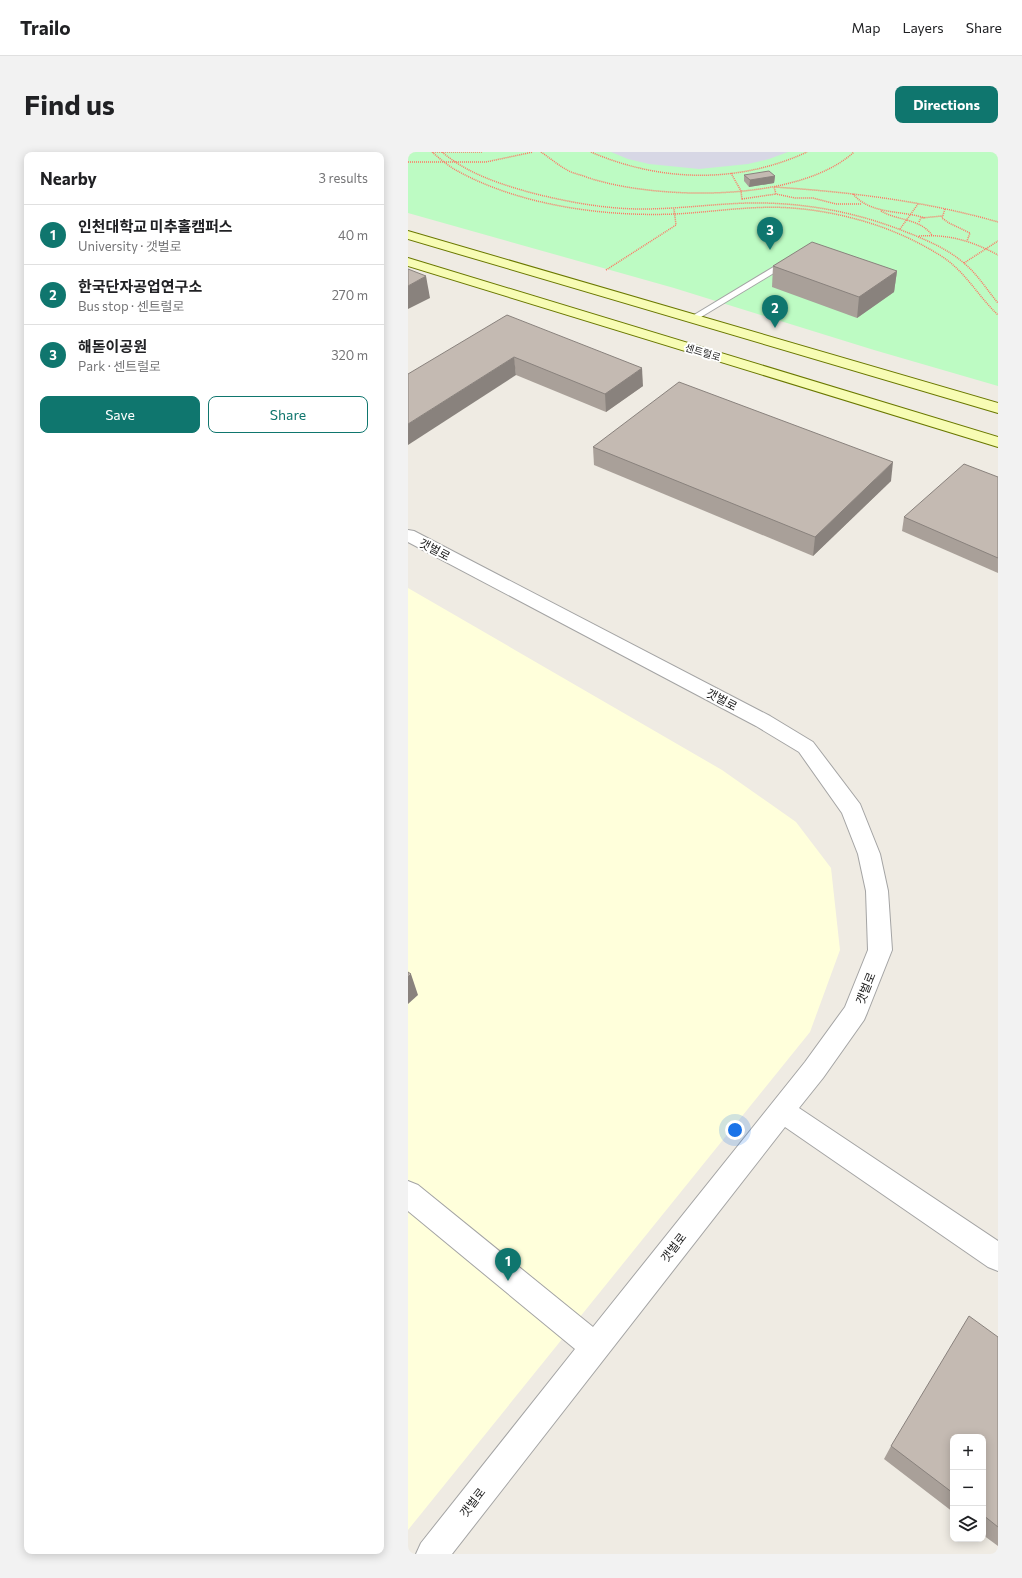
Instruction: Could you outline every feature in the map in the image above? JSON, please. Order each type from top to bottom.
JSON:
[{"type":"main road","points":[[408,236],[998,408]]},
{"type":"main road","name":"센트럴로","points":[[408,262],[998,442]]},
{"type":"street","name":"갯벌로","points":[[408,534],[769,724],[806,747],[852,810],[869,854],[877,891],[880,950],[855,1013],[814,1070],[594,1346],[432,1554]]},
{"type":"street","points":[[781,1110],[998,1257]]},
{"type":"street","points":[[408,1194],[594,1346]]},
{"type":"lane","points":[[693,318],[795,258]]},
{"type":"path","points":[[432,152],[482,152]]},
{"type":"path","points":[[432,152],[458,171],[495,188],[547,203],[621,213],[675,214],[774,207],[821,212],[868,223],[911,239],[937,253],[954,265],[963,273],[990,308],[998,315]]},
{"type":"path","points":[[442,152],[468,170],[506,186],[552,198],[584,204],[624,208],[674,208],[774,203],[823,207],[849,213],[918,236],[948,252],[964,263],[998,303]]},
{"type":"path","points":[[408,162],[497,161],[533,152]]},
{"type":"path","points":[[541,152],[569,171],[628,188],[684,193],[741,191],[774,187],[811,176],[843,162],[854,152]]},
{"type":"path","points":[[591,152],[618,164],[637,169],[696,175],[756,170],[784,163],[807,152]]},
{"type":"path","points":[[731,173],[741,191],[742,204]]},
{"type":"path","points":[[774,187],[853,194],[918,204],[998,222]]},
{"type":"path","points":[[774,187],[776,194]]},
{"type":"path","points":[[742,199],[776,194],[795,198],[813,198],[836,204],[861,204],[880,210],[912,213],[925,218]]},
{"type":"path","points":[[853,194],[861,204]]},
{"type":"path","points":[[900,229],[918,204]]},
{"type":"path","points":[[601,273],[673,227],[677,222],[674,208]]},
{"type":"path","points":[[942,216],[945,209]]},
{"type":"path","points":[[880,210],[892,218],[919,222],[926,226],[932,234]]},
{"type":"path","points":[[919,222],[921,218],[942,216]]},
{"type":"path","points":[[942,216],[948,225],[965,229],[970,233],[967,241]]},
{"type":"path","points":[[918,236],[932,234],[952,235],[988,249],[998,255]]},
{"type":"path","points":[[964,263],[988,249],[998,241]]},
{"type":"shaded area","points":[[611,152],[788,152],[769,159],[748,164],[699,169],[649,164],[628,159]]},
{"type":"shaded area","points":[[408,588],[722,770],[796,822],[831,868],[840,950],[810,1032],[408,1530]]},
{"type":"green space","points":[[408,152],[998,152],[998,386],[874,350],[674,288],[408,213]]},
{"type":"building","points":[[769,171],[775,176],[750,180],[744,175]]},
{"type":"building","points":[[812,242],[897,271],[859,297],[773,266]]},
{"type":"building","points":[[408,269],[426,276],[408,286]]},
{"type":"building","points":[[507,315],[642,368],[605,394],[514,357],[408,424],[408,374]]},
{"type":"building","points":[[679,382],[893,462],[815,537],[593,447]]},
{"type":"building","points":[[964,464],[998,477],[998,558],[904,517]]},
{"type":"building","points":[[969,1316],[998,1337],[998,1527],[986,1517],[986,1434],[950,1434],[950,1491],[891,1446]]},
{"type":"place","name":"해돋이공원","points":[[770,250]]},
{"type":"place","name":"한국단자공업연구소","points":[[775,328]]},
{"type":"place","name":"인천대학교 미추홀캠퍼스","points":[[508,1281]]}]
